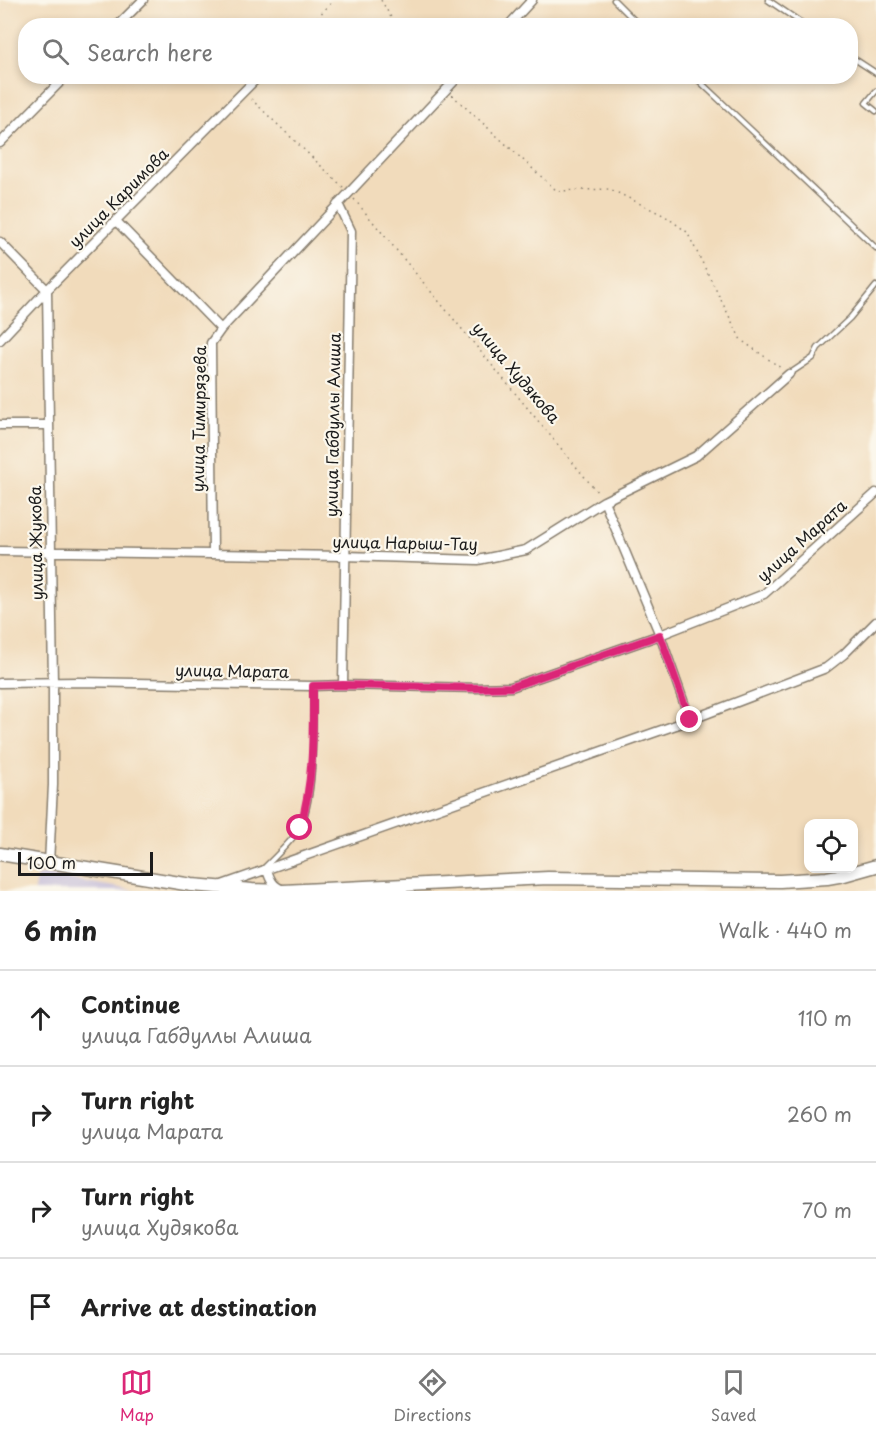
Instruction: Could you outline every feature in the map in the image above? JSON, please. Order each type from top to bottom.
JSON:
[{"type":"main road","points":[[0,854],[192,885],[239,890],[283,891],[548,878],[789,881],[827,878],[876,866]]},
{"type":"street","points":[[125,18],[143,0]]},
{"type":"street","points":[[515,18],[532,0]]},
{"type":"street","points":[[0,143],[58,84]]},
{"type":"street","name":"улица Каримова","points":[[0,340],[252,84]]},
{"type":"street","points":[[220,329],[452,84]]},
{"type":"street","name":"улица Габдуллы Алиша","points":[[338,204],[351,231],[343,685]]},
{"type":"street","name":"улица Тимирязева","points":[[116,221],[220,329],[211,343],[213,554]]},
{"type":"street","points":[[0,242],[47,290]]},
{"type":"street","name":"улица Жукова","points":[[47,290],[53,683],[53,784],[49,863]]},
{"type":"street","name":"улица Нарыш-Тау","points":[[0,551],[478,560],[526,550],[604,501],[696,456],[789,374]]},
{"type":"street","points":[[0,425],[49,425]]},
{"type":"street","name":"улица Марата","points":[[0,683],[511,687],[660,635],[764,594],[876,493]]},
{"type":"street","points":[[604,501],[660,635],[690,720]]},
{"type":"street","points":[[216,887],[690,720],[826,668],[844,654],[876,622]]},
{"type":"street","points":[[264,871],[275,887],[283,891]]},
{"type":"lane","points":[[614,0],[632,18]]},
{"type":"lane","points":[[768,0],[794,18]]},
{"type":"lane","points":[[858,61],[876,73]]},
{"type":"lane","points":[[702,84],[876,248]]},
{"type":"lane","points":[[876,91],[866,103],[876,111]]},
{"type":"lane","points":[[789,374],[813,358],[818,348],[850,318],[876,286]]},
{"type":"lane","points":[[264,871],[300,828],[307,806],[313,752],[313,686]]},
{"type":"path","points":[[317,18],[334,0]]},
{"type":"path","points":[[381,0],[391,18]]},
{"type":"path","points":[[441,84],[557,191],[610,189],[665,216],[687,232],[741,340],[789,374]]},
{"type":"path","name":"улица Худякова","points":[[244,92],[349,193],[604,501]]},
{"type":"shaded area","points":[[43,874],[136,891],[34,891],[36,877]]},
{"type":"route","points":[[300,828],[307,806],[313,752],[313,686],[511,687],[660,635],[690,720]]}]
